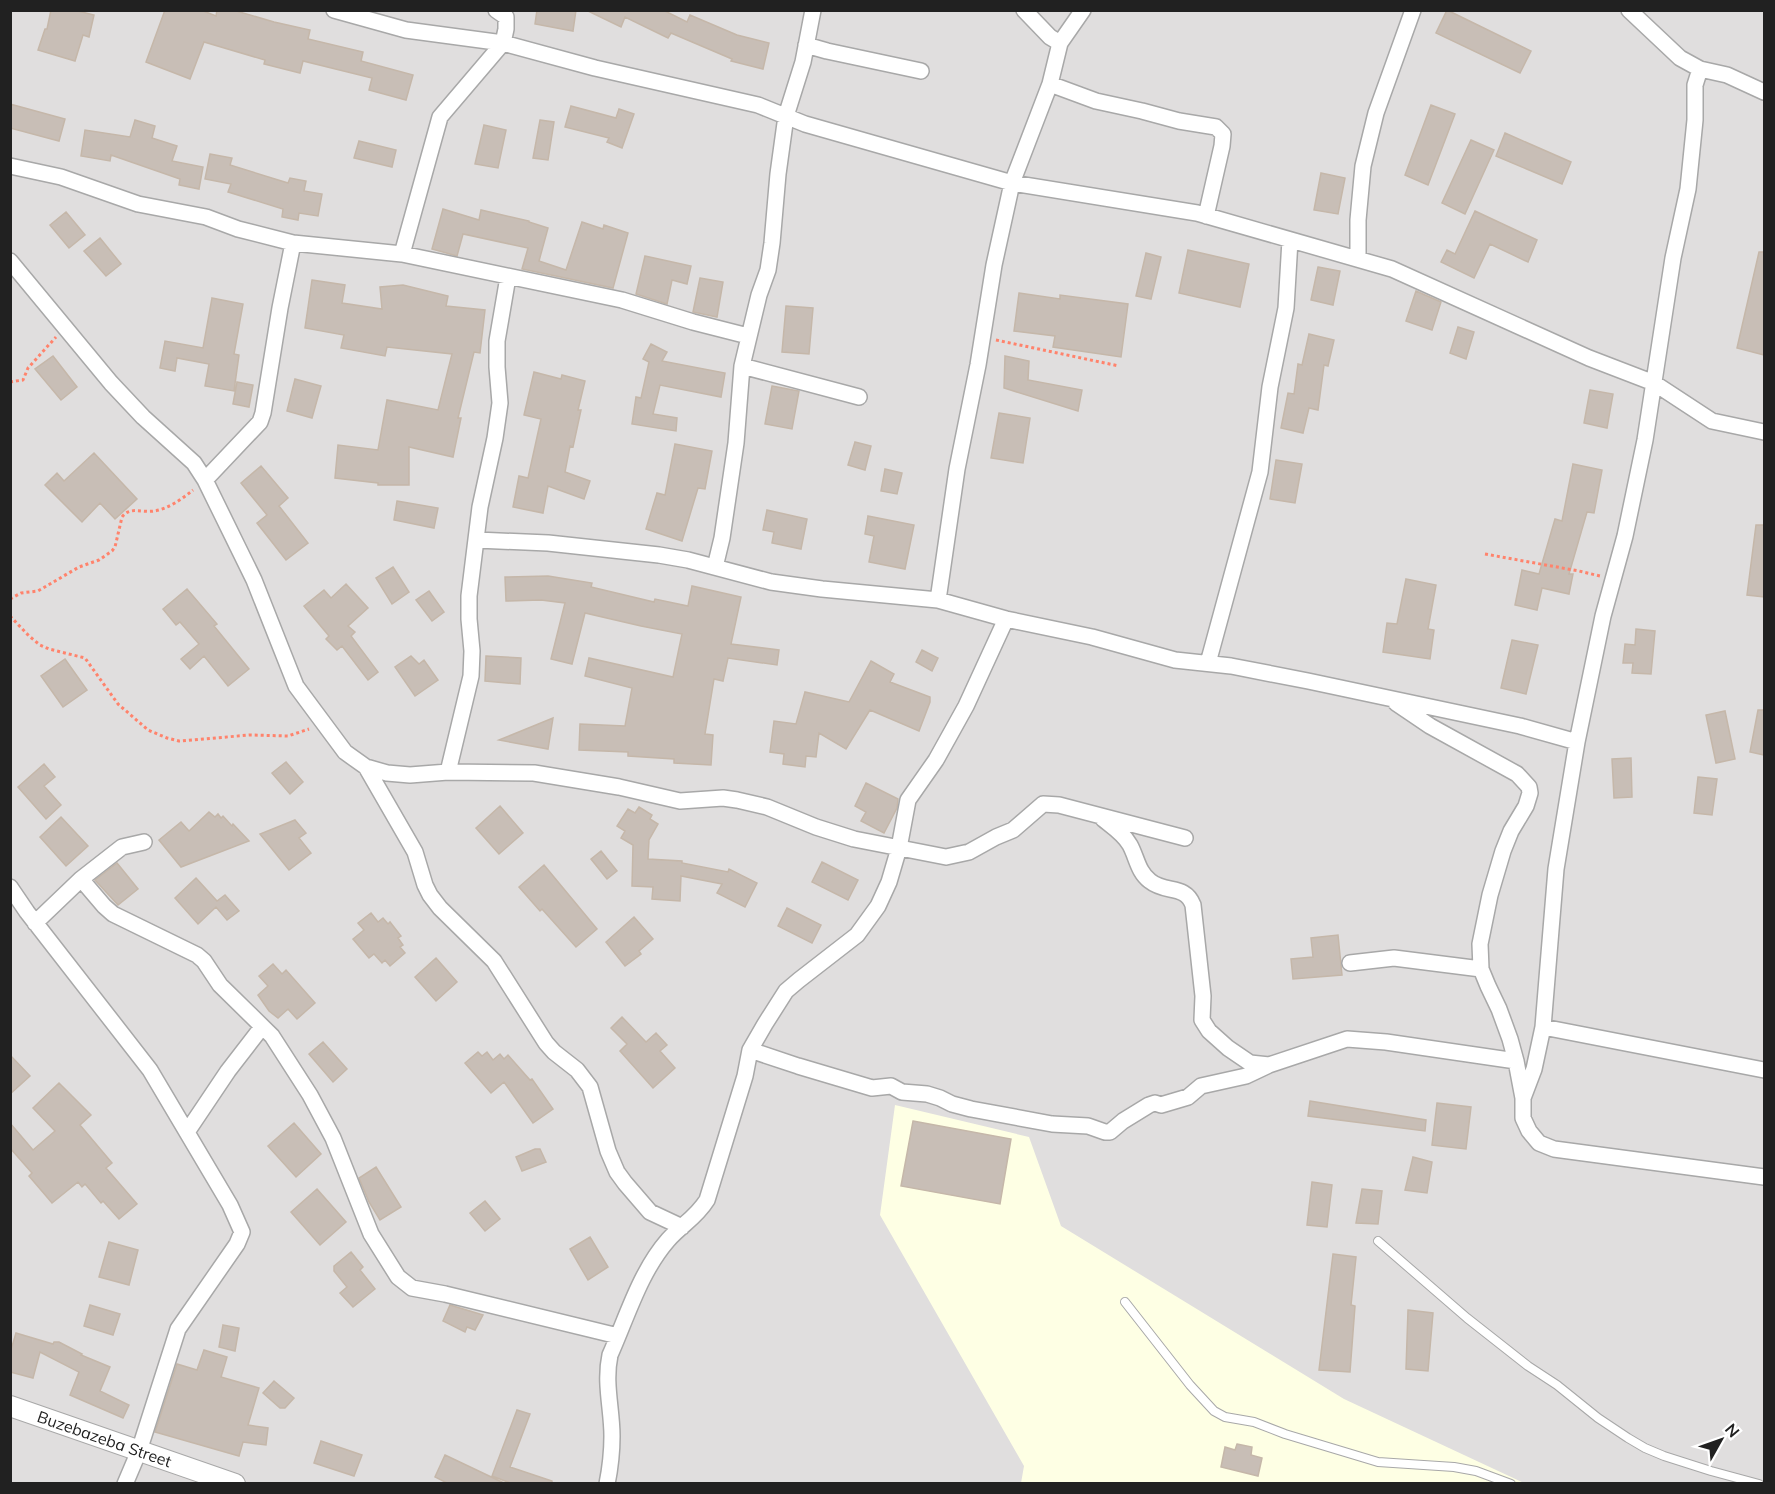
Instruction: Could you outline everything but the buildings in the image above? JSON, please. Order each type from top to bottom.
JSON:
[{"type":"street","points":[[334,10],[406,30],[503,43],[595,68],[758,105],[805,124],[1012,183],[1206,216],[1392,269],[1588,358],[1654,383],[1712,421],[1764,432]]},
{"type":"street","points":[[402,254],[440,117],[503,43],[506,17],[496,10]]},
{"type":"street","points":[[716,567],[736,443],[742,366],[748,336],[768,270],[786,116],[803,62],[813,10]]},
{"type":"street","points":[[1024,10],[1050,37],[1060,43]]},
{"type":"street","points":[[938,600],[957,469],[994,265],[1012,183],[1050,84],[1060,43],[1083,10]]},
{"type":"street","points":[[1358,259],[1358,220],[1364,166],[1376,113],[1413,10]]},
{"type":"street","points":[[1640,14],[1680,58],[1700,69],[1727,75],[1764,92]]},
{"type":"street","points":[[806,45],[921,72]]},
{"type":"street","points":[[1523,1098],[1534,1069],[1543,1027],[1556,869],[1577,742],[1645,440],[1673,258],[1688,189],[1695,120],[1695,85],[1700,69]]},
{"type":"street","points":[[1050,84],[1096,101],[1179,122],[1205,124],[1220,130],[1223,134],[1222,146],[1206,216]]},
{"type":"street","points":[[10,166],[61,177],[138,204],[206,217],[238,229],[293,243],[402,254],[621,300],[748,336]]},
{"type":"street","points":[[1208,663],[1260,472],[1270,387],[1286,308],[1290,240]]},
{"type":"street","points":[[205,480],[261,422],[293,243]]},
{"type":"street","points":[[10,261],[111,383],[143,417],[194,463],[205,480],[257,587],[296,686],[345,752],[366,767],[398,775],[448,772],[534,773],[619,787],[680,801],[723,798],[737,800],[767,807],[816,828],[875,844],[946,857],[969,852],[1012,830],[1043,804],[1059,805],[1185,838]]},
{"type":"street","points":[[448,772],[471,676],[469,596],[480,507],[500,403],[497,347],[508,277]]},
{"type":"street","points":[[742,366],[859,397]]},
{"type":"street","points":[[477,540],[548,543],[659,555],[771,582],[938,600],[1092,637],[1175,660],[1242,668],[1520,726],[1577,742]]},
{"type":"street","points":[[607,1484],[612,1437],[607,1382],[610,1355],[642,1280],[668,1240],[696,1216],[707,1200],[745,1076],[750,1050],[765,1024],[786,991],[857,935],[878,906],[889,882],[899,848],[908,800],[936,760],[961,716],[1006,618]]},
{"type":"street","points":[[1389,698],[1430,726],[1517,774],[1529,787],[1530,793],[1526,806],[1511,831],[1490,895],[1480,944],[1481,969],[1499,1009],[1516,1061],[1523,1098],[1523,1118],[1529,1131],[1539,1143],[1554,1149],[1764,1177]]},
{"type":"street","points":[[366,767],[415,852],[424,885],[435,902],[494,961],[546,1043],[577,1071],[590,1087],[608,1151],[617,1172],[650,1212],[682,1227]]},
{"type":"street","points":[[1100,816],[1124,836],[1144,876],[1154,884],[1183,892],[1190,898],[1193,905],[1203,996],[1202,1020],[1209,1031],[1250,1063],[1269,1065]]},
{"type":"street","points":[[35,923],[81,879],[122,847],[144,842]]},
{"type":"street","points":[[81,879],[113,914],[197,955],[204,961],[220,985],[272,1036],[333,1138],[371,1234],[398,1277],[407,1285],[417,1290],[445,1294],[618,1336]]},
{"type":"street","points":[[10,887],[35,923],[150,1070],[230,1205],[242,1232],[237,1244],[178,1329],[139,1451],[125,1484]]},
{"type":"street","points":[[1350,963],[1394,958],[1481,969]]},
{"type":"street","points":[[187,1132],[228,1071],[262,1027]]},
{"type":"street","points":[[1543,1027],[1764,1070]]},
{"type":"street","points":[[750,1050],[872,1088],[891,1086],[902,1092],[927,1094],[971,1109],[1052,1124],[1088,1126],[1105,1132],[1110,1132],[1149,1105],[1155,1103],[1161,1105],[1188,1097],[1201,1086],[1246,1076],[1269,1065],[1347,1039],[1386,1042],[1516,1061]]},
{"type":"street","name":"Buzebazeba Street","points":[[10,1406],[235,1484]]},
{"type":"lane","points":[[1378,1241],[1467,1318],[1598,1418],[1645,1449],[1759,1484]]},
{"type":"lane","points":[[1125,1302],[1190,1385],[1214,1411],[1225,1417],[1254,1422],[1285,1434],[1378,1462],[1454,1467],[1476,1471],[1511,1484]]},
{"type":"path","points":[[10,382],[23,380],[28,368],[65,327]]},
{"type":"path","points":[[982,338],[1119,366]]},
{"type":"path","points":[[10,599],[21,593],[38,591],[79,567],[99,560],[115,547],[124,513],[129,510],[155,511],[168,506],[181,500],[205,480]]},
{"type":"path","points":[[1485,554],[1579,571],[1613,580]]},
{"type":"path","points":[[10,616],[40,645],[85,658],[118,704],[148,730],[167,738],[179,741],[250,735],[288,736],[324,724]]},
{"type":"shaded area","points":[[11,11],[1764,11],[1764,1483],[11,1483]]},
{"type":"shaded area","points":[[895,1105],[1029,1137],[1061,1226],[1344,1399],[1524,1483],[1021,1483],[1024,1466],[880,1215]]}]
